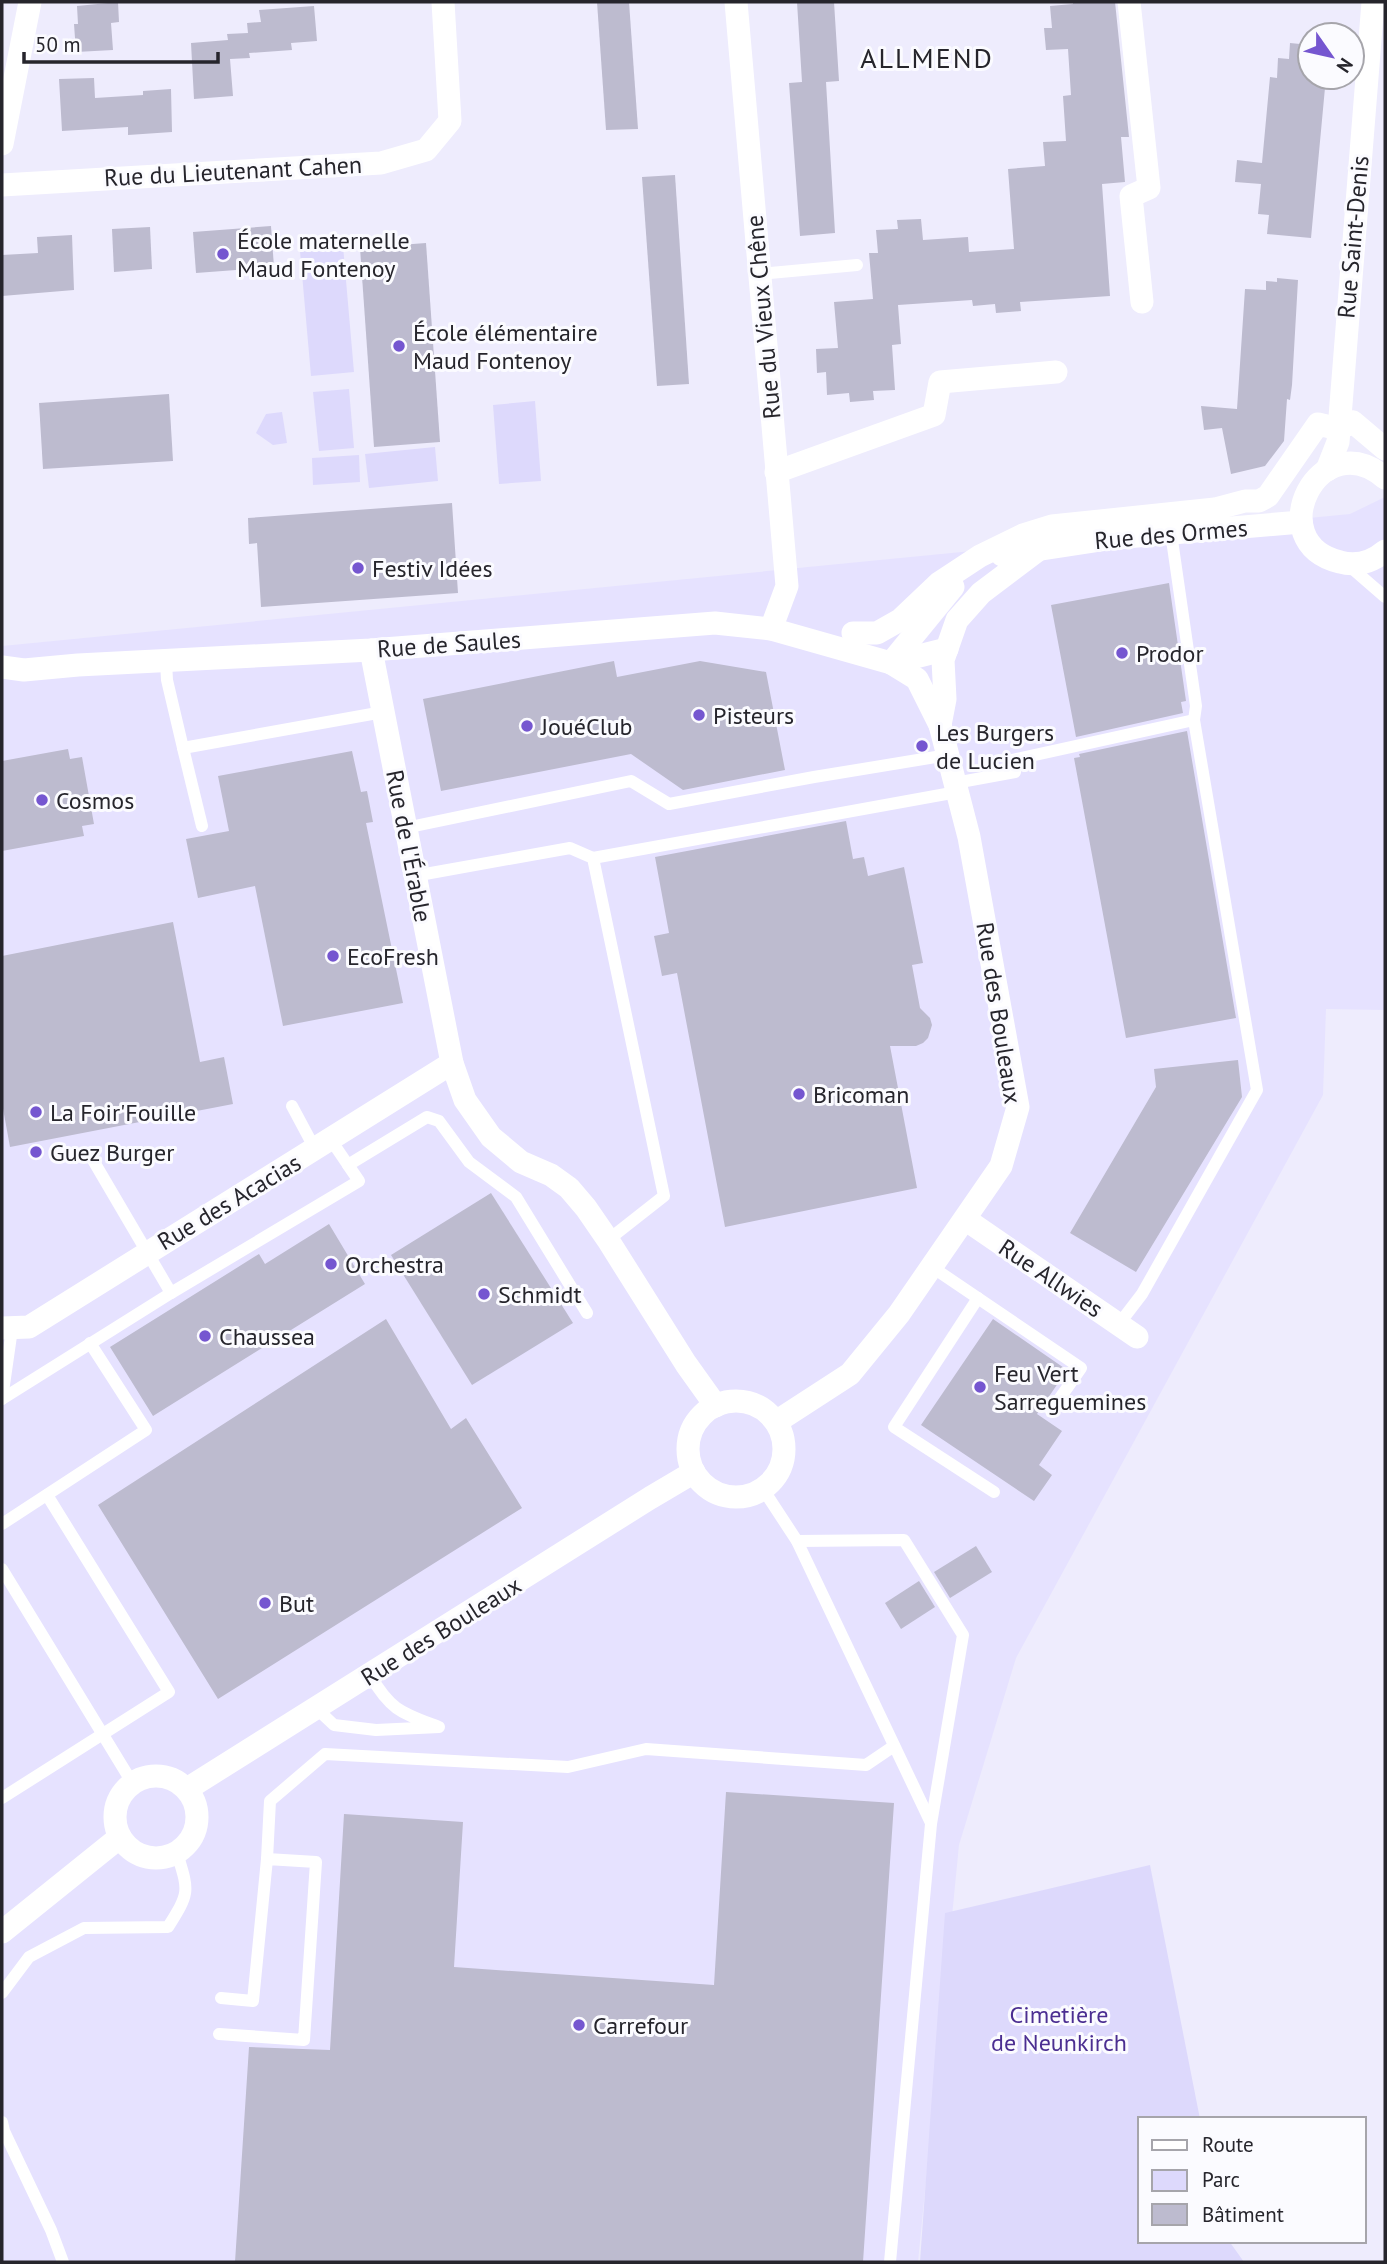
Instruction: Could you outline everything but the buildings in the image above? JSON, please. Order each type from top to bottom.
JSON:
[{"type":"street","points":[[2,144],[30,2]]},
{"type":"street","name":"Rue du Lieutenant Cahen","points":[[2,185],[382,163],[426,150],[450,121],[443,2]]},
{"type":"street","name":"Rue du Vieux Chêne","points":[[736,2],[788,586],[771,629]]},
{"type":"street","points":[[1129,2],[1149,188],[1131,196],[1142,302]]},
{"type":"street","name":"Rue Saint-Denis","points":[[1327,470],[1335,454],[1339,429],[1373,2]]},
{"type":"street","points":[[776,472],[934,415],[940,382],[1056,372]]},
{"type":"street","points":[[853,633],[877,632],[900,620],[939,583],[980,556],[1023,535],[1052,526],[1216,509],[1268,496],[1318,424],[1339,429],[1353,422],[1385,449]]},
{"type":"street","points":[[1385,478],[1361,464],[1343,464],[1327,470],[1315,479],[1301,506],[1301,522],[1307,538],[1317,551],[1331,560],[1347,564],[1363,563],[1377,558],[1385,551]]},
{"type":"street","name":"Rue des Ormes","points":[[891,663],[953,587],[995,556],[1171,533],[1301,522]]},
{"type":"street","points":[[940,724],[945,699],[943,660],[957,620],[981,593],[1041,548]]},
{"type":"street","name":"Rue de Saules","points":[[2,667],[24,670],[371,650],[715,623],[771,629],[891,663]]},
{"type":"street","points":[[891,663],[947,649]]},
{"type":"street","name":"Rue de l'Érable","points":[[371,650],[452,1063],[464,1100],[491,1137],[521,1162],[551,1175],[569,1188],[608,1240],[686,1364],[716,1406]]},
{"type":"street","name":"Rue des Bouleaux","points":[[776,1422],[850,1374],[898,1314],[1001,1166],[1018,1107],[969,837],[940,724],[917,679],[891,663]]},
{"type":"street","name":"Rue des Acacias","points":[[7,1329],[29,1327],[452,1063]]},
{"type":"street","name":"Rue Allwies","points":[[965,1219],[1128,1331]]},
{"type":"street","points":[[730,1401],[745,1401],[765,1410],[776,1422],[784,1441],[784,1455],[781,1469],[773,1481],[748,1496],[719,1494],[706,1487],[690,1461],[688,1444],[702,1415],[730,1401]]},
{"type":"street","name":"Rue des Bouleaux","points":[[187,1789],[695,1472]]},
{"type":"street","points":[[167,1777],[187,1789],[197,1811],[197,1824],[187,1846],[164,1858],[139,1855],[128,1848],[120,1838],[115,1814],[118,1802],[132,1784],[143,1778],[167,1777]]},
{"type":"street","points":[[2,1933],[120,1838]]},
{"type":"lane","points":[[759,274],[857,265]]},
{"type":"lane","points":[[1128,1331],[1142,1294],[1257,1090],[1194,720],[1196,706],[1171,533]]},
{"type":"lane","points":[[1347,564],[1385,597]]},
{"type":"lane","points":[[166,662],[167,680],[202,826]]},
{"type":"lane","points":[[183,748],[383,712]]},
{"type":"lane","points":[[414,876],[570,848],[593,858],[956,787],[1013,766],[1194,720]]},
{"type":"lane","points":[[405,828],[631,781],[669,804],[814,776],[948,755]]},
{"type":"lane","points":[[593,858],[664,1196],[608,1240]]},
{"type":"lane","points":[[2,1399],[359,1181],[348,1166],[323,1144],[292,1106]]},
{"type":"lane","points":[[348,1166],[427,1117],[439,1121],[470,1162],[516,1197],[587,1313]]},
{"type":"lane","points":[[90,1155],[172,1293]]},
{"type":"lane","points":[[932,1267],[1081,1368],[1051,1411]]},
{"type":"lane","points":[[978,1298],[894,1427],[993,1492]]},
{"type":"lane","points":[[2,1399],[7,1329]]},
{"type":"lane","points":[[2,1524],[146,1430],[90,1343]]},
{"type":"lane","points":[[763,1489],[797,1541],[932,1824]]},
{"type":"lane","points":[[2,1798],[169,1692],[47,1495]]},
{"type":"lane","points":[[797,1541],[904,1540],[962,1635],[932,1824],[890,2262]]},
{"type":"lane","points":[[2,1569],[132,1784]]},
{"type":"lane","points":[[317,1709],[334,1725],[376,1730],[439,1727],[401,1713],[386,1701],[370,1675]]},
{"type":"lane","points":[[221,1998],[253,2000],[270,1801],[325,1755],[568,1766],[646,1749],[866,1765],[894,1746]]},
{"type":"lane","points":[[2,1993],[29,1957],[84,1928],[168,1927],[185,1900],[187,1886],[177,1853]]},
{"type":"lane","points":[[219,2034],[304,2039],[316,1862],[267,1859]]},
{"type":"lane","points":[[2,2122],[64,2262]]},
{"type":"shaded area","points":[[1385,497],[1385,1010],[1326,1009],[1323,1095],[1016,1658],[959,1845],[918,2262],[2,2262],[2,646],[1350,514]]},
{"type":"green space","points":[[343,246],[354,372],[311,376],[300,251]]},
{"type":"green space","points":[[349,389],[354,448],[319,451],[313,392]]},
{"type":"green space","points":[[535,401],[541,481],[499,484],[493,405]]},
{"type":"green space","points":[[282,412],[287,443],[273,445],[256,433],[266,414]]},
{"type":"green space","points":[[435,447],[438,481],[369,488],[365,454]]},
{"type":"green space","points":[[359,455],[360,482],[313,485],[312,458]]},
{"type":"green space","name":"Cimetière de Neunkirch","points":[[1150,1865],[1200,2117],[1138,2117],[1138,2243],[1230,2243],[1244,2262],[920,2262],[945,1913]]},
{"type":"place","name":"École maternelle Maud Fontenoy","points":[[223,254]]},
{"type":"place","name":"École élémentaire Maud Fontenoy","points":[[399,346]]},
{"type":"place","name":"Festiv Idées","points":[[358,568]]},
{"type":"place","name":"Prodor","points":[[1122,653]]},
{"type":"place","name":"Pisteurs","points":[[699,715]]},
{"type":"place","name":"JouéClub","points":[[527,726]]},
{"type":"place","name":"Les Burgers de Lucien","points":[[922,746]]},
{"type":"place","name":"Cosmos","points":[[42,800]]},
{"type":"place","name":"EcoFresh","points":[[333,956]]},
{"type":"place","name":"Bricoman","points":[[799,1094]]},
{"type":"place","name":"La Foir'Fouille","points":[[36,1112]]},
{"type":"place","name":"Guez Burger","points":[[36,1152]]},
{"type":"place","name":"Orchestra","points":[[331,1264]]},
{"type":"place","name":"Schmidt","points":[[484,1294]]},
{"type":"place","name":"Chaussea","points":[[205,1336]]},
{"type":"place","name":"Feu Vert Sarreguemines","points":[[980,1387]]},
{"type":"place","name":"But","points":[[265,1603]]},
{"type":"place","name":"Carrefour","points":[[579,2025]]},
{"type":"district","name":"ALLMEND","points":[[927,57]]}]
